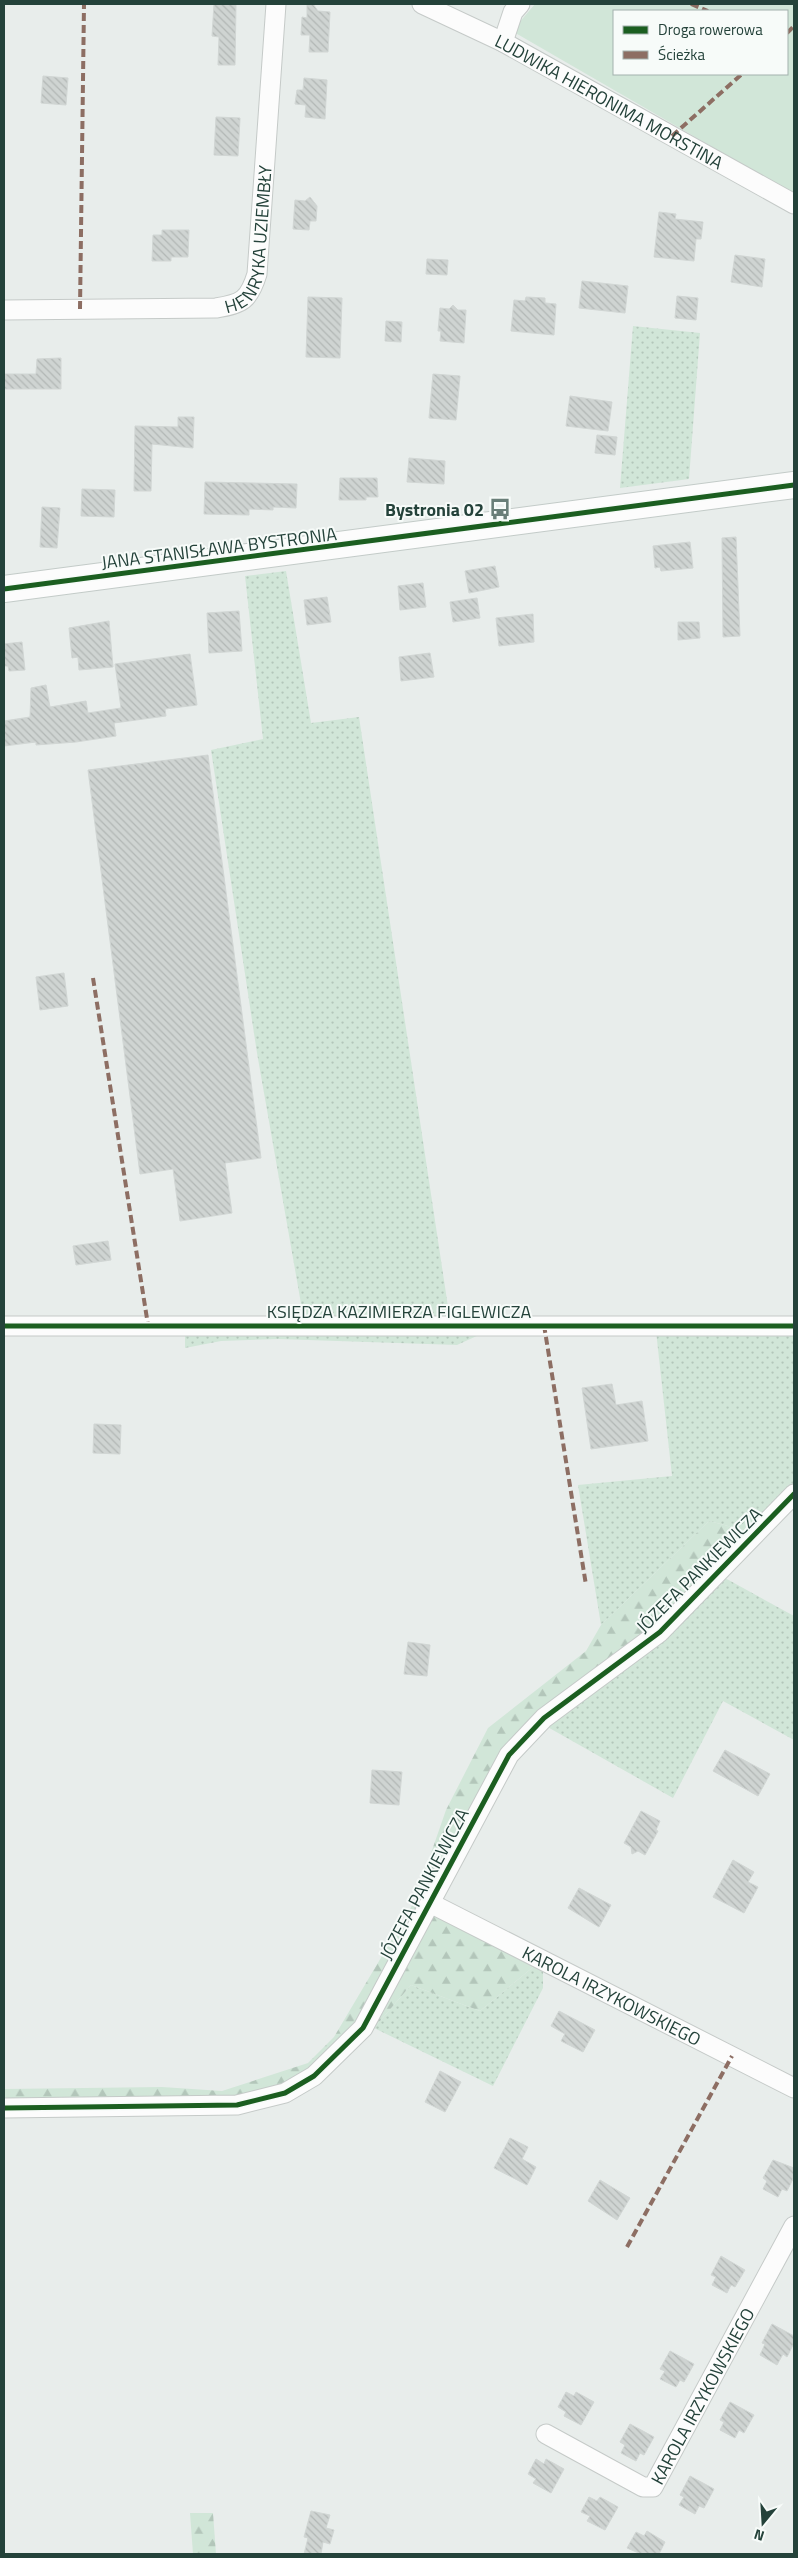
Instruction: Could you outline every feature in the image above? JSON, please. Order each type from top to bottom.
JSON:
[{"type":"street","name":"HENRYKA UZIEMBŁY","points":[[4,310],[216,308],[236,304],[252,292],[257,274],[276,4]]},
{"type":"street","name":"LUDWIKA HIERONIMA MORSTINA","points":[[422,4],[503,42],[794,204]]},
{"type":"street","points":[[503,42],[513,12],[520,4]]},
{"type":"street","name":"JANA STANISŁAWA BYSTRONIA","points":[[4,589],[794,485]]},
{"type":"street","name":"KSIĘDZA KAZIMIERZA FIGLEWICZA","points":[[4,1326],[794,1326]]},
{"type":"street","name":"JÓZEFA PANKIEWICZA","points":[[4,2108],[236,2105],[285,2093],[314,2076],[363,2028],[509,1755],[544,1718],[660,1632],[794,1494]]},
{"type":"street","name":"KAROLA IRZYKOWSKIEGO","points":[[430,1903],[794,2088]]},
{"type":"street","name":"KAROLA IRZYKOWSKIEGO","points":[[546,2434],[643,2487],[653,2487],[794,2226]]},
{"type":"green space","points":[[535,4],[794,4],[794,194],[512,31]]},
{"type":"green space","points":[[633,326],[700,333],[689,479],[620,488]]},
{"type":"green space","points":[[286,571],[311,723],[359,717],[450,1320],[354,1319],[303,1315],[257,1053],[211,750],[263,739],[245,576]]},
{"type":"green space","points":[[492,1329],[457,1345],[278,1339],[221,1341],[185,1348],[185,1330]]},
{"type":"green space","points":[[656,1331],[794,1332],[794,1490],[751,1532],[709,1521],[601,1625],[578,1485],[672,1476]]},
{"type":"green space","points":[[709,1521],[751,1532],[654,1628],[508,1743],[360,2024],[310,2073],[277,2091],[224,2100],[4,2105],[4,2089],[162,2087],[222,2091],[308,2063],[334,2037],[414,1902],[446,1810],[488,1728],[586,1651],[601,1625]]},
{"type":"green space","points":[[725,1578],[794,1616],[794,1740],[723,1701],[673,1798],[544,1725]]},
{"type":"green space","points":[[432,1909],[538,1963],[480,2011],[411,1985],[374,2028]]},
{"type":"green space","points":[[538,1963],[543,1968],[543,1988],[493,2086],[374,2028],[411,1985],[480,2011]]},
{"type":"green space","points":[[190,2513],[213,2513],[216,2554],[193,2554]]},
{"type":"building","points":[[214,4],[236,4],[235,65],[218,65],[219,37],[212,36]]},
{"type":"building","points":[[307,4],[313,4],[318,11],[330,12],[328,52],[309,52],[310,35],[301,35],[302,17],[307,18]]},
{"type":"building","points":[[43,76],[68,78],[66,105],[41,103]]},
{"type":"building","points":[[304,78],[327,80],[325,119],[305,117],[306,105],[295,104],[297,90],[303,90]]},
{"type":"building","points":[[216,117],[240,118],[238,156],[214,155]]},
{"type":"building","points":[[310,197],[317,206],[316,221],[310,221],[309,230],[293,229],[295,200],[305,201]]},
{"type":"building","points":[[659,212],[676,214],[675,219],[703,222],[701,239],[696,239],[694,261],[654,257]]},
{"type":"building","points":[[162,230],[189,230],[188,257],[171,257],[171,261],[152,261],[153,235],[162,235]]},
{"type":"building","points":[[735,255],[765,259],[762,287],[731,282]]},
{"type":"building","points":[[427,259],[448,260],[447,275],[426,274]]},
{"type":"building","points":[[582,281],[628,286],[625,313],[579,308]]},
{"type":"building","points":[[677,296],[698,298],[696,320],[675,318]]},
{"type":"building","points":[[308,297],[342,298],[340,358],[306,357]]},
{"type":"building","points":[[526,297],[545,298],[545,303],[556,304],[554,335],[511,331],[514,300],[525,301]]},
{"type":"building","points":[[453,305],[458,310],[466,310],[464,343],[440,341],[441,331],[438,331],[440,308],[449,309]]},
{"type":"building","points":[[386,321],[402,322],[401,342],[385,341]]},
{"type":"building","points":[[61,358],[61,389],[4,389],[4,374],[36,374],[37,359]]},
{"type":"building","points":[[433,374],[460,376],[456,420],[429,418]]},
{"type":"building","points":[[570,396],[612,402],[608,431],[566,426]]},
{"type":"building","points":[[178,417],[194,417],[193,448],[152,444],[151,491],[134,491],[135,426],[178,427]]},
{"type":"building","points":[[597,435],[617,437],[615,455],[595,453]]},
{"type":"building","points":[[409,458],[445,461],[444,484],[407,482]]},
{"type":"building","points":[[340,478],[377,478],[378,497],[366,497],[366,500],[339,500]]},
{"type":"building","points":[[205,482],[297,484],[296,508],[273,507],[273,510],[249,509],[249,515],[204,514]]},
{"type":"building","points":[[82,489],[115,490],[114,517],[81,516]]},
{"type":"building","points":[[42,507],[60,508],[57,548],[40,547]]},
{"type":"building","points":[[736,537],[740,636],[723,637],[722,538]]},
{"type":"building","points":[[690,542],[693,568],[661,571],[660,567],[655,568],[653,546]]},
{"type":"building","points":[[495,566],[499,587],[469,593],[465,571]]},
{"type":"building","points":[[423,583],[426,607],[400,610],[398,586]]},
{"type":"building","points":[[327,597],[331,622],[307,625],[304,600]]},
{"type":"building","points":[[477,598],[480,618],[453,622],[450,602]]},
{"type":"building","points":[[239,611],[242,651],[209,653],[207,613]]},
{"type":"building","points":[[533,614],[534,642],[499,646],[496,618]]},
{"type":"building","points":[[109,621],[113,667],[79,670],[78,657],[72,658],[69,628]]},
{"type":"building","points":[[678,622],[699,622],[700,638],[678,640]]},
{"type":"building","points":[[22,642],[25,670],[9,671],[8,666],[4,666],[4,644]]},
{"type":"building","points":[[430,653],[434,677],[401,681],[399,657]]},
{"type":"building","points":[[190,654],[197,705],[165,709],[166,716],[114,723],[116,736],[76,742],[36,745],[36,742],[4,746],[4,721],[30,717],[31,688],[46,685],[50,707],[86,701],[88,713],[121,708],[115,664]]},
{"type":"building","points":[[208,755],[261,1158],[225,1163],[232,1213],[180,1221],[173,1169],[140,1174],[88,770]]},
{"type":"building","points":[[64,973],[68,1006],[40,1010],[36,977]]},
{"type":"building","points":[[108,1241],[111,1260],[76,1265],[73,1246]]},
{"type":"building","points":[[612,1384],[616,1405],[642,1401],[648,1441],[591,1449],[582,1388]]},
{"type":"building","points":[[94,1424],[121,1425],[120,1454],[93,1453]]},
{"type":"building","points":[[408,1642],[430,1645],[427,1676],[404,1674]]},
{"type":"building","points":[[725,1750],[770,1774],[758,1796],[713,1771]]},
{"type":"building","points":[[372,1770],[402,1772],[399,1805],[370,1803]]},
{"type":"building","points":[[641,1811],[660,1821],[656,1830],[658,1831],[645,1855],[638,1851],[632,1854],[631,1847],[624,1843]]},
{"type":"building","points":[[733,1860],[754,1872],[748,1882],[758,1887],[744,1913],[713,1897]]},
{"type":"building","points":[[579,1888],[611,1905],[599,1927],[568,1908]]},
{"type":"building","points":[[559,2011],[595,2030],[583,2052],[561,2041],[565,2034],[551,2026]]},
{"type":"building","points":[[440,2071],[461,2082],[445,2112],[425,2102]]},
{"type":"building","points":[[510,2138],[528,2147],[522,2159],[536,2167],[527,2185],[494,2168]]},
{"type":"building","points":[[773,2160],[794,2168],[794,2177],[787,2191],[782,2189],[778,2197],[763,2189],[767,2181],[763,2178]]},
{"type":"building","points":[[600,2180],[630,2198],[617,2220],[588,2201]]},
{"type":"building","points":[[721,2256],[745,2270],[735,2287],[731,2285],[727,2293],[712,2285],[716,2277],[711,2275]]},
{"type":"building","points":[[772,2324],[794,2336],[794,2343],[787,2357],[783,2354],[777,2365],[760,2355],[765,2344],[762,2343]]},
{"type":"building","points":[[670,2351],[694,2364],[684,2382],[680,2380],[676,2387],[660,2379],[665,2371],[660,2369]]},
{"type":"building","points":[[566,2392],[574,2396],[576,2392],[594,2402],[581,2425],[564,2416],[566,2412],[558,2407]]},
{"type":"building","points":[[730,2402],[754,2415],[744,2433],[739,2430],[735,2438],[720,2430],[724,2422],[720,2420]]},
{"type":"building","points":[[630,2424],[654,2437],[644,2455],[640,2453],[636,2461],[621,2453],[625,2445],[620,2442]]},
{"type":"building","points":[[536,2459],[544,2464],[546,2459],[564,2469],[551,2493],[533,2483],[536,2479],[528,2474]]},
{"type":"building","points":[[690,2476],[714,2489],[704,2508],[699,2506],[695,2514],[679,2505],[684,2497],[680,2495]]},
{"type":"building","points":[[589,2497],[597,2501],[600,2497],[618,2507],[605,2530],[587,2521],[590,2516],[581,2512]]},
{"type":"building","points":[[311,2511],[330,2515],[326,2528],[334,2530],[330,2544],[323,2542],[321,2554],[304,2554],[308,2538],[304,2537]]},
{"type":"building","points":[[647,2531],[665,2542],[659,2554],[641,2554],[627,2548],[636,2532],[644,2536]]},
{"type":"marked path","points":[[80,309],[84,4]]},
{"type":"marked path","points":[[691,4],[706,10]]},
{"type":"marked path","points":[[788,32],[794,26]]},
{"type":"marked path","points":[[672,136],[741,75]]},
{"type":"marked path","points":[[93,978],[148,1325]]},
{"type":"marked path","points":[[544,1325],[586,1585]]},
{"type":"marked path","points":[[627,2247],[732,2056]]},
{"type":"cycle path","points":[[4,589],[794,485]]},
{"type":"cycle path","points":[[4,1326],[794,1326]]},
{"type":"cycle path","points":[[4,2108],[237,2105],[285,2093],[314,2076],[363,2028],[509,1755],[544,1718],[660,1632],[794,1494]]},
{"type":"place","name":"Bystronia 02","points":[[500,509]]}]
